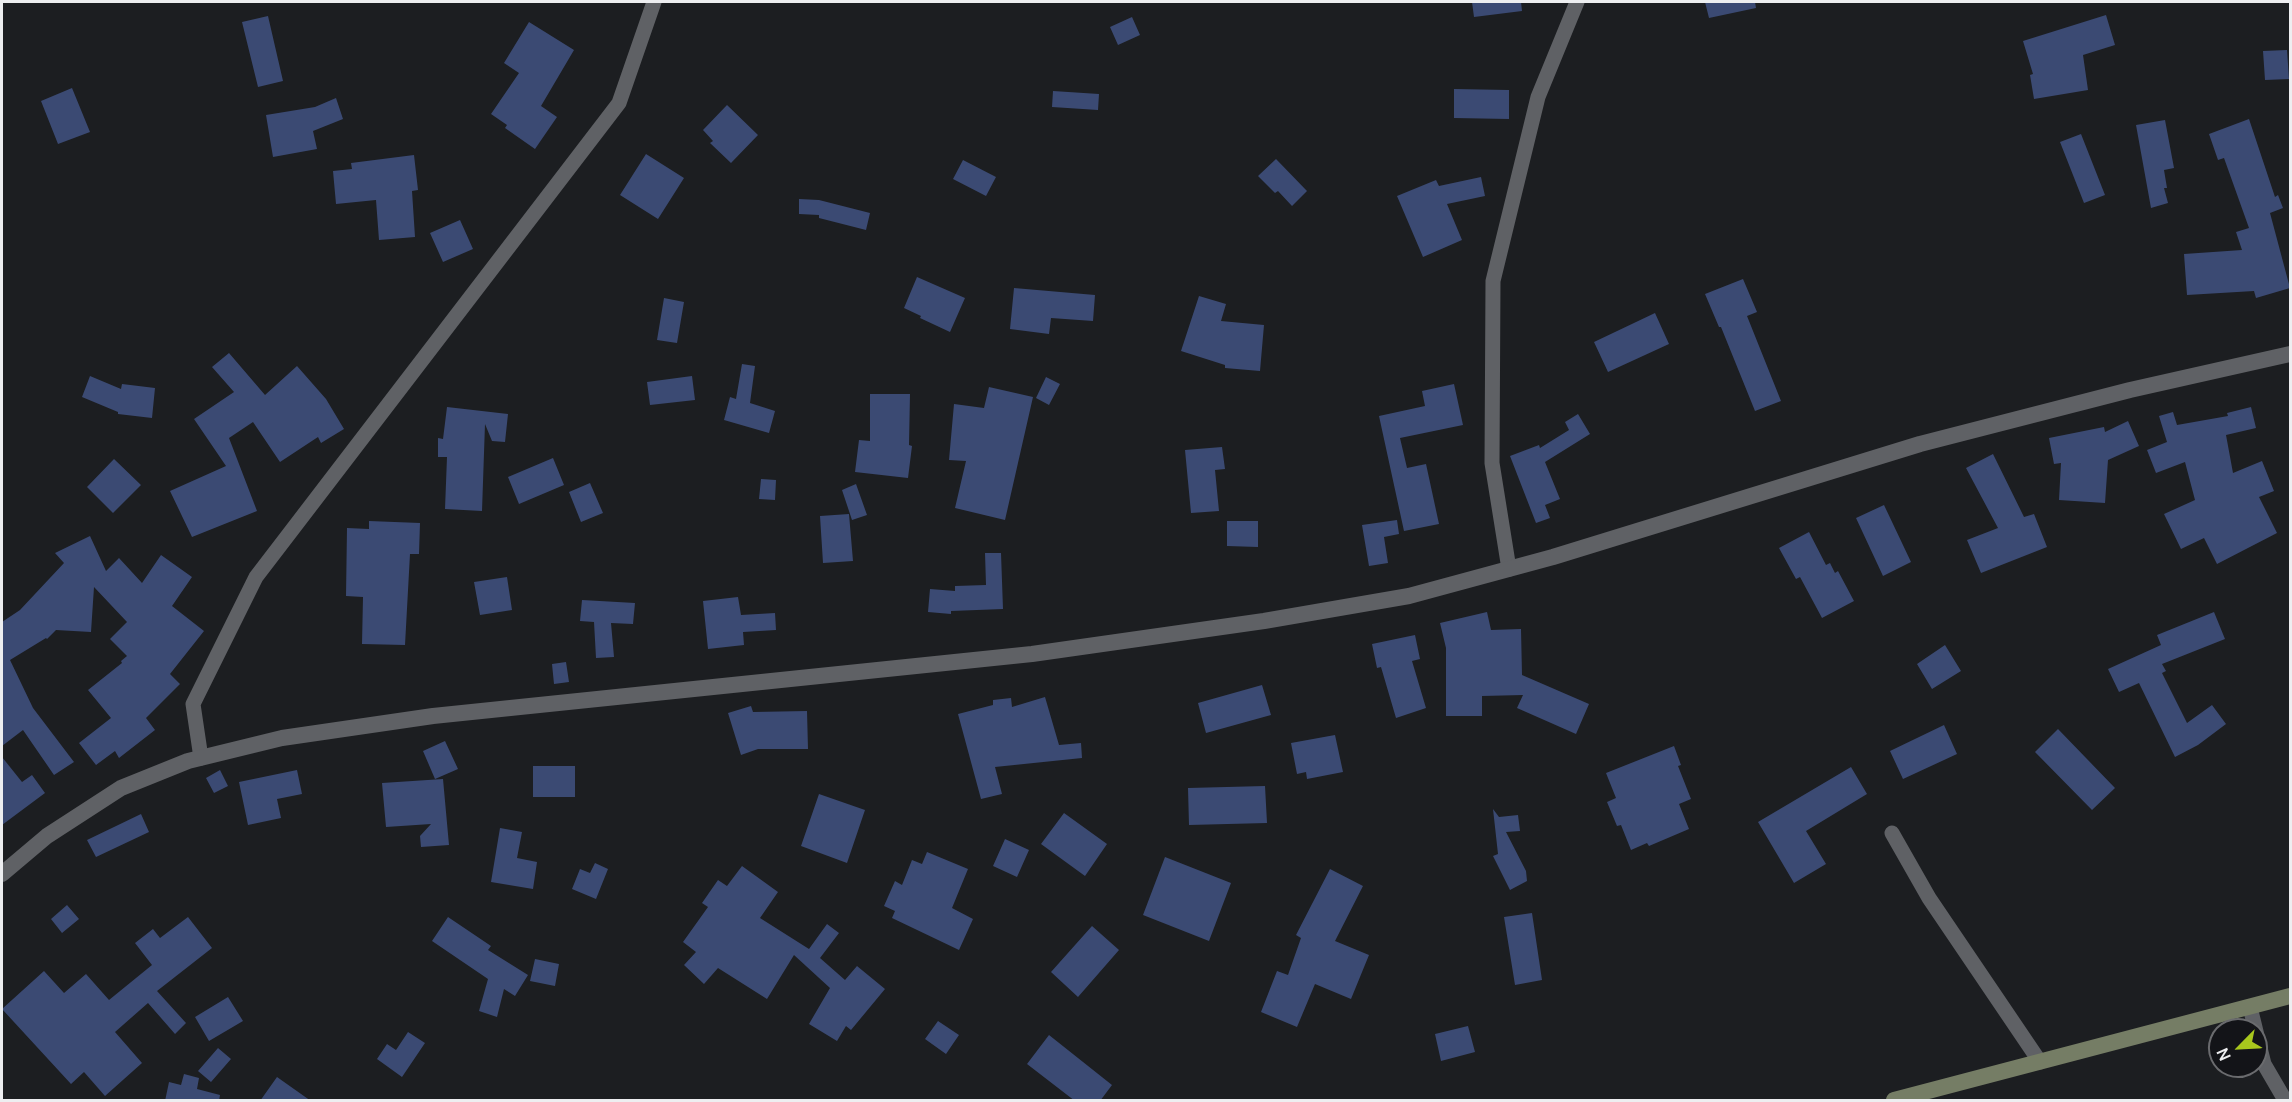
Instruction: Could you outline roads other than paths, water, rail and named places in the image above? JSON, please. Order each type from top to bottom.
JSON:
[{"type":"main road","points":[[1894,1101],[2290,996]]},
{"type":"street","points":[[201,758],[193,704],[256,577],[619,103],[654,2]]},
{"type":"street","points":[[1509,569],[1492,463],[1493,281],[1538,97],[1577,2]]},
{"type":"street","points":[[2,874],[47,836],[121,788],[188,761],[282,738],[433,716],[1032,654],[1264,621],[1409,596],[1509,569],[1920,444],[2130,390],[2290,354]]},
{"type":"street","points":[[1892,832],[1929,898],[2040,1062]]},
{"type":"street","points":[[2250,1007],[2264,1064],[2285,1101]]}]
